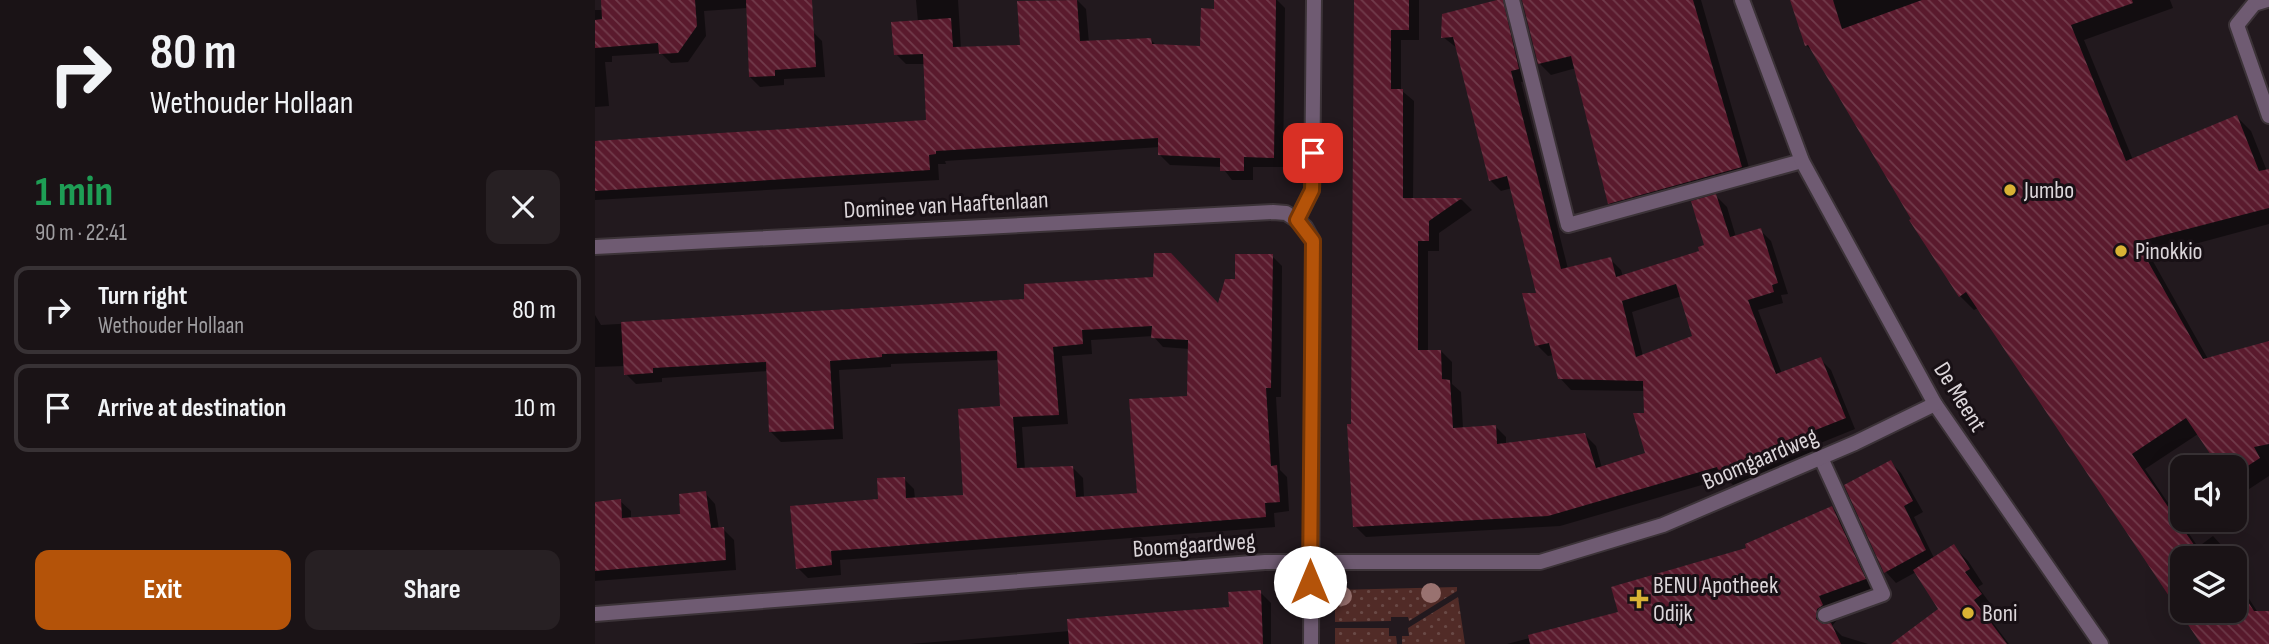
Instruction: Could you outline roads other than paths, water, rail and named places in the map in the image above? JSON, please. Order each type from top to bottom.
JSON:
[{"type":"street","points":[[1311,644],[1313,241],[1297,220],[1312,190],[1314,0]]},
{"type":"street","points":[[1512,0],[1568,225],[1802,161]]},
{"type":"street","name":"De Meent","points":[[1742,0],[1802,161],[1935,404],[2101,644]]},
{"type":"street","points":[[2267,0],[2254,4],[2237,25],[2269,117]]},
{"type":"street","name":"Dominee van Haaftenlaan","points":[[595,247],[1232,213],[1286,213],[1297,220]]},
{"type":"street","name":"Boomgaardweg","points":[[595,614],[1265,562],[1540,562],[1663,525],[1821,458],[1935,404]]},
{"type":"street","points":[[1821,458],[1883,594],[1825,615]]},
{"type":"place","name":"Jumbo","points":[[2010,190]]},
{"type":"place","name":"Pinokkio","points":[[2121,251]]},
{"type":"place","name":"BENU Apotheek Odijk","points":[[1639,599]]},
{"type":"place","name":"Boni","points":[[1968,613]]}]
